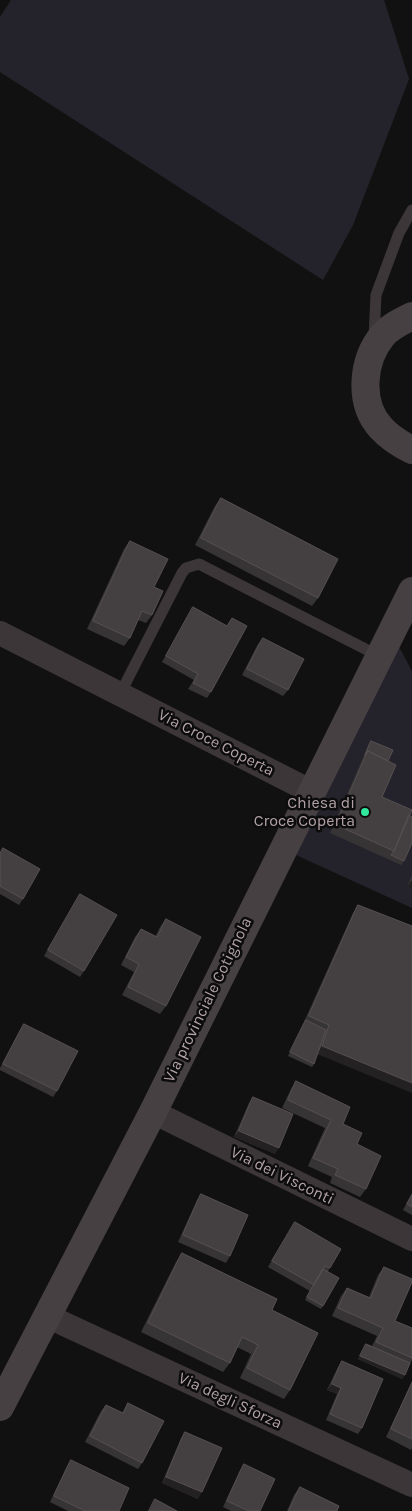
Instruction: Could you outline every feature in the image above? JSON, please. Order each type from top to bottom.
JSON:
[{"type":"street","points":[[412,316],[397,324],[384,335],[374,349],[366,368],[365,389],[370,409],[380,427],[394,441],[412,450]]},
{"type":"street","name":"Via provinciale Cotignola","points":[[0,1407],[153,1112],[412,591]]},
{"type":"street","name":"Via Croce Coperta","points":[[0,633],[312,792]]},
{"type":"street","name":"Via dei Visconti","points":[[153,1112],[412,1239]]},
{"type":"street","name":"Via degli Sforza","points":[[48,1316],[412,1485]]},
{"type":"lane","points":[[374,349],[376,295],[399,233],[412,210]]},
{"type":"lane","points":[[120,694],[182,573],[192,565],[205,565],[379,656]]},
{"type":"shaded area","points":[[11,0],[384,0],[409,79],[353,225],[323,280],[0,72],[0,17]]},
{"type":"shaded area","points":[[398,645],[412,671],[412,908],[296,855]]},
{"type":"building","points":[[221,498],[338,559],[318,598],[201,538]]},
{"type":"building","points":[[130,541],[168,559],[154,587],[163,591],[152,615],[142,611],[130,638],[93,621]]},
{"type":"building","points":[[193,607],[227,626],[232,618],[247,626],[211,692],[193,683],[198,674],[166,656]]},
{"type":"building","points":[[263,638],[304,659],[288,690],[247,669]]},
{"type":"building","points":[[371,741],[393,750],[388,761],[368,751],[365,755]]},
{"type":"building","name":"Chiesa di Croce Coperta","points":[[368,751],[396,765],[382,797],[412,810],[394,851],[336,825]]},
{"type":"building","points":[[409,815],[412,817],[412,843],[404,861],[391,855]]},
{"type":"building","points":[[3,848],[40,869],[23,899],[0,886],[0,854]]},
{"type":"building","points":[[80,894],[117,915],[84,971],[48,950]]},
{"type":"building","points":[[358,905],[412,926],[412,1083],[322,1046],[329,1025],[309,1016]]},
{"type":"building","points":[[166,919],[201,937],[166,1006],[128,987],[139,964],[126,957],[141,929],[157,937]]},
{"type":"building","points":[[306,1020],[326,1030],[314,1064],[290,1052]]},
{"type":"building","points":[[24,1024],[78,1051],[57,1091],[3,1064]]},
{"type":"building","points":[[296,1081],[350,1107],[343,1124],[362,1133],[357,1144],[381,1156],[366,1189],[335,1175],[338,1169],[313,1158],[331,1120],[288,1100]]},
{"type":"building","points":[[253,1097],[293,1114],[279,1148],[239,1131]]},
{"type":"building","points":[[201,1194],[248,1215],[230,1256],[183,1235]]},
{"type":"building","points":[[412,1195],[412,1207],[407,1204]]},
{"type":"building","points":[[295,1222],[341,1249],[330,1268],[325,1266],[314,1285],[272,1261]]},
{"type":"building","points":[[182,1253],[277,1299],[272,1310],[318,1333],[290,1390],[247,1368],[258,1345],[242,1337],[230,1363],[148,1323]]},
{"type":"building","points":[[384,1267],[412,1279],[395,1321],[412,1328],[412,1358],[376,1342],[383,1328],[338,1308],[347,1288],[370,1298]]},
{"type":"building","points":[[323,1269],[339,1278],[323,1306],[307,1297]]},
{"type":"building","points":[[366,1344],[410,1363],[405,1375],[360,1356]]},
{"type":"building","points":[[342,1361],[383,1379],[362,1428],[330,1414],[341,1388],[332,1384]]},
{"type":"building","points":[[412,1383],[412,1439],[391,1429]]},
{"type":"building","points":[[128,1403],[164,1421],[142,1463],[90,1436],[106,1405],[123,1413]]},
{"type":"building","points":[[185,1432],[222,1448],[202,1492],[166,1477]]},
{"type":"building","points":[[71,1460],[129,1488],[119,1511],[85,1511],[54,1496]]},
{"type":"building","points":[[244,1464],[275,1479],[260,1511],[249,1511],[227,1501]]},
{"type":"building","points":[[300,1487],[339,1506],[337,1511],[289,1511]]},
{"type":"building","points":[[155,1499],[177,1511],[149,1511]]},
{"type":"place","name":"Chiesa di Croce Coperta","points":[[365,812]]}]
